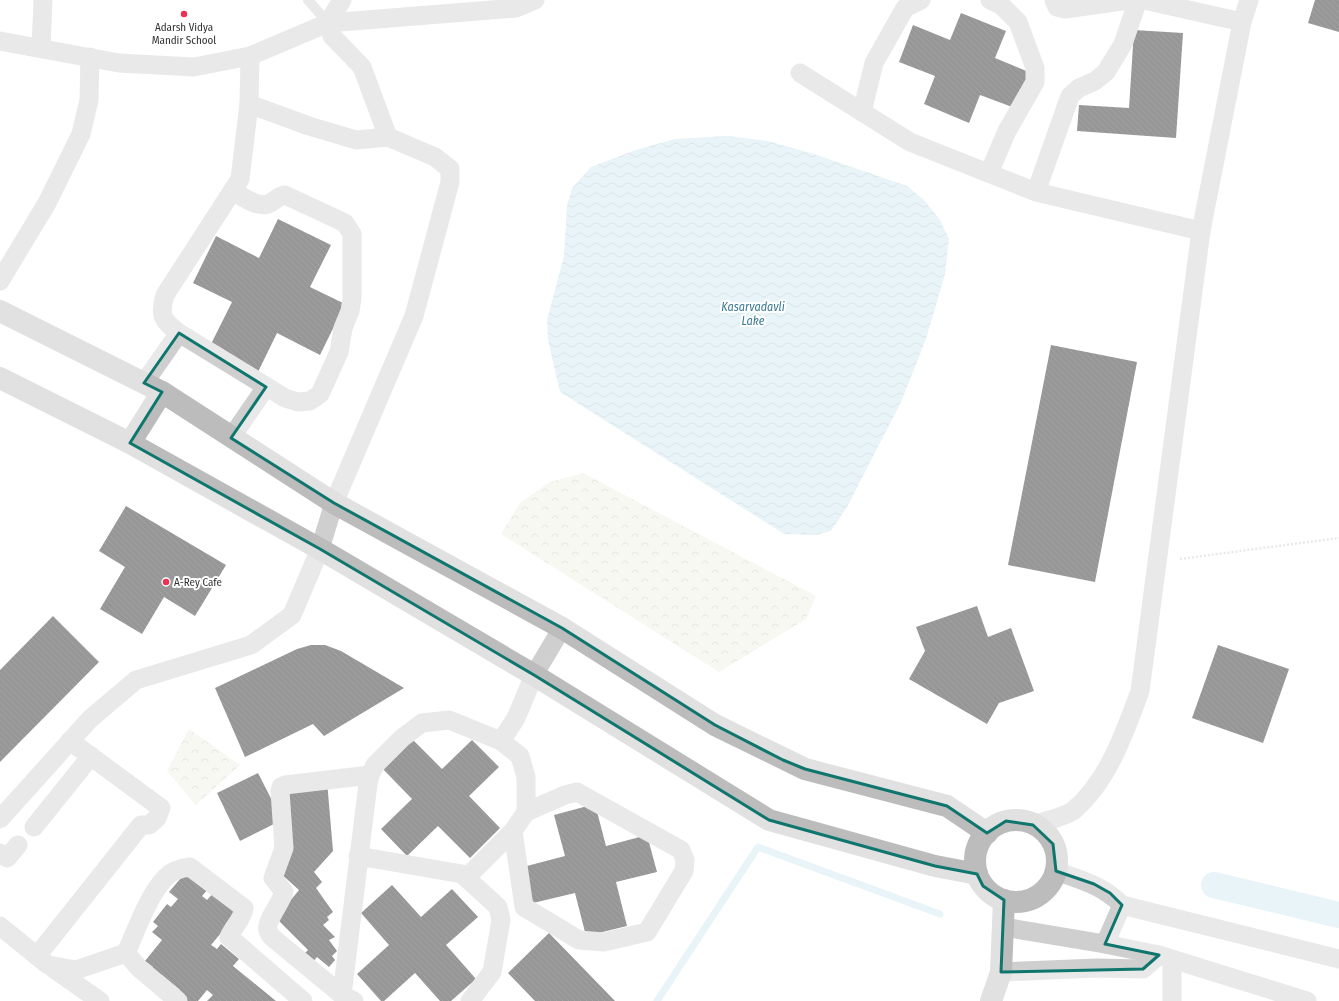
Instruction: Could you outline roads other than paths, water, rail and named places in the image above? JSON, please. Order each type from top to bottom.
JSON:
[{"type":"street","points":[[41,48],[43,0]]},
{"type":"street","points":[[342,0],[328,23],[332,36],[362,67],[388,137]]},
{"type":"street","points":[[0,41],[119,63],[194,67],[250,56],[328,23],[516,8],[535,0]]},
{"type":"street","points":[[862,112],[874,62],[905,8],[922,0]]},
{"type":"street","points":[[988,173],[1007,132],[1035,82],[1035,68],[1018,22],[1001,5],[990,0]]},
{"type":"street","points":[[1054,0],[1056,7],[1065,9],[1129,0]]},
{"type":"street","points":[[1036,192],[1070,96],[1079,88],[1095,82],[1106,72],[1123,44],[1138,0]]},
{"type":"street","points":[[1144,0],[1242,22]]},
{"type":"street","points":[[1034,825],[1073,811],[1101,779],[1124,736],[1140,691],[1201,231],[1242,22],[1249,0]]},
{"type":"street","points":[[232,191],[259,205],[268,204],[279,196],[285,195],[345,223],[352,234],[352,299],[350,311],[343,328],[339,352],[320,394],[310,401],[298,402],[285,398],[266,387],[165,323],[161,310],[165,295],[232,191],[240,179],[248,104],[250,56]]},
{"type":"street","points":[[0,282],[47,203],[81,134],[89,100],[90,57]]},
{"type":"street","points":[[800,73],[910,142],[1036,192],[1201,231]]},
{"type":"street","points":[[0,819],[90,718],[136,680],[251,645],[292,615],[320,549],[334,503],[414,316],[450,182],[450,169],[435,157],[388,137],[356,140],[309,126],[248,104]]},
{"type":"street","points":[[0,311],[153,387],[334,503],[562,628],[715,725],[783,760],[805,769],[947,806],[987,833]]},
{"type":"street","points":[[130,443],[153,387],[179,333]]},
{"type":"street","points":[[0,378],[130,443],[320,549],[534,675],[769,820],[935,866],[977,874]]},
{"type":"street","points":[[232,438],[266,387]]},
{"type":"street","points":[[501,741],[516,718],[534,675],[562,628]]},
{"type":"street","points":[[348,998],[358,856],[370,775],[375,765],[402,738],[422,724],[449,720],[501,741],[520,756],[526,777],[526,812]]},
{"type":"street","points":[[43,960],[141,824],[150,825],[157,818],[160,808],[70,741]]},
{"type":"street","points":[[34,827],[91,756]]},
{"type":"street","points":[[348,998],[273,938],[267,930],[268,921],[282,901],[284,892],[273,878],[275,869],[284,848],[280,791],[281,787],[285,785],[370,775]]},
{"type":"street","points":[[466,878],[512,831],[526,812],[565,795],[577,792],[681,850],[685,860],[684,871],[647,932],[604,942],[579,940],[524,907]]},
{"type":"street","points":[[1006,821],[1020,821],[1034,825],[1045,832],[1053,844],[1056,857],[1056,871],[1050,883],[1042,893],[1030,900],[1017,902],[1004,900],[992,895],[983,886],[977,874],[975,860],[977,848],[987,833],[994,827],[1006,821]]},
{"type":"street","points":[[512,831],[524,907]]},
{"type":"street","points":[[358,856],[462,874],[498,907],[502,920],[492,972],[470,1001]]},
{"type":"street","points":[[43,960],[76,970],[126,953],[147,906],[165,878],[180,868],[190,867],[244,908],[243,914],[229,937],[303,1001]]},
{"type":"street","points":[[1056,871],[1094,884],[1110,893],[1122,905],[1339,958]]},
{"type":"street","points":[[992,1001],[1001,972],[1004,900]]},
{"type":"street","points":[[1105,944],[1122,905]]},
{"type":"street","points":[[502,920],[524,907]]},
{"type":"street","points":[[0,926],[43,960],[100,1001]]},
{"type":"street","points":[[1004,927],[1105,944],[1166,957],[1306,1001]]},
{"type":"street","points":[[126,953],[139,968],[178,1001]]},
{"type":"street","points":[[1001,972],[1097,968],[1143,969],[1166,957]]},
{"type":"street","points":[[1166,957],[1172,1001]]},
{"type":"lane","points":[[308,0],[328,23]]},
{"type":"water","name":"Kasarvadavli Lake","points":[[727,136],[768,141],[814,154],[907,186],[924,200],[940,220],[949,239],[945,274],[926,339],[901,402],[847,507],[831,531],[816,535],[784,534],[560,392],[548,340],[547,320],[564,256],[567,206],[572,188],[591,167],[636,150],[675,139]]},
{"type":"waterway","points":[[657,1001],[758,847],[940,914]]},
{"type":"waterway","points":[[1214,885],[1339,915]]},
{"type":"place","name":"Adarsh Vidya Mandir School","points":[[184,14]]},
{"type":"place","name":"A-Rey Cafe","points":[[166,582]]}]
